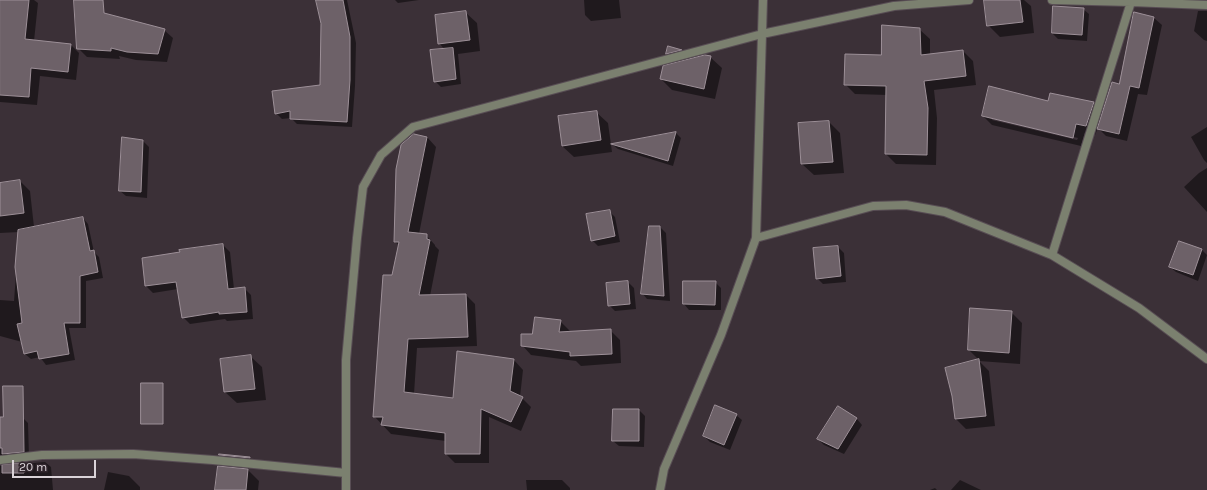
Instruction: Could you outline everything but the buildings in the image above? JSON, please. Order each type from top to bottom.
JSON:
[{"type":"street","points":[[660,490],[664,469],[721,335],[756,238],[763,0]]},
{"type":"street","points":[[346,490],[346,360],[363,187],[381,155],[413,126],[762,34],[894,6],[969,0]]},
{"type":"street","points":[[1052,0],[1207,5]]},
{"type":"street","points":[[1052,255],[1131,2]]},
{"type":"street","points":[[756,238],[873,206],[906,204],[945,212],[1052,255],[1139,308],[1207,359]]},
{"type":"street","points":[[0,460],[42,455],[133,454],[346,473]]}]
